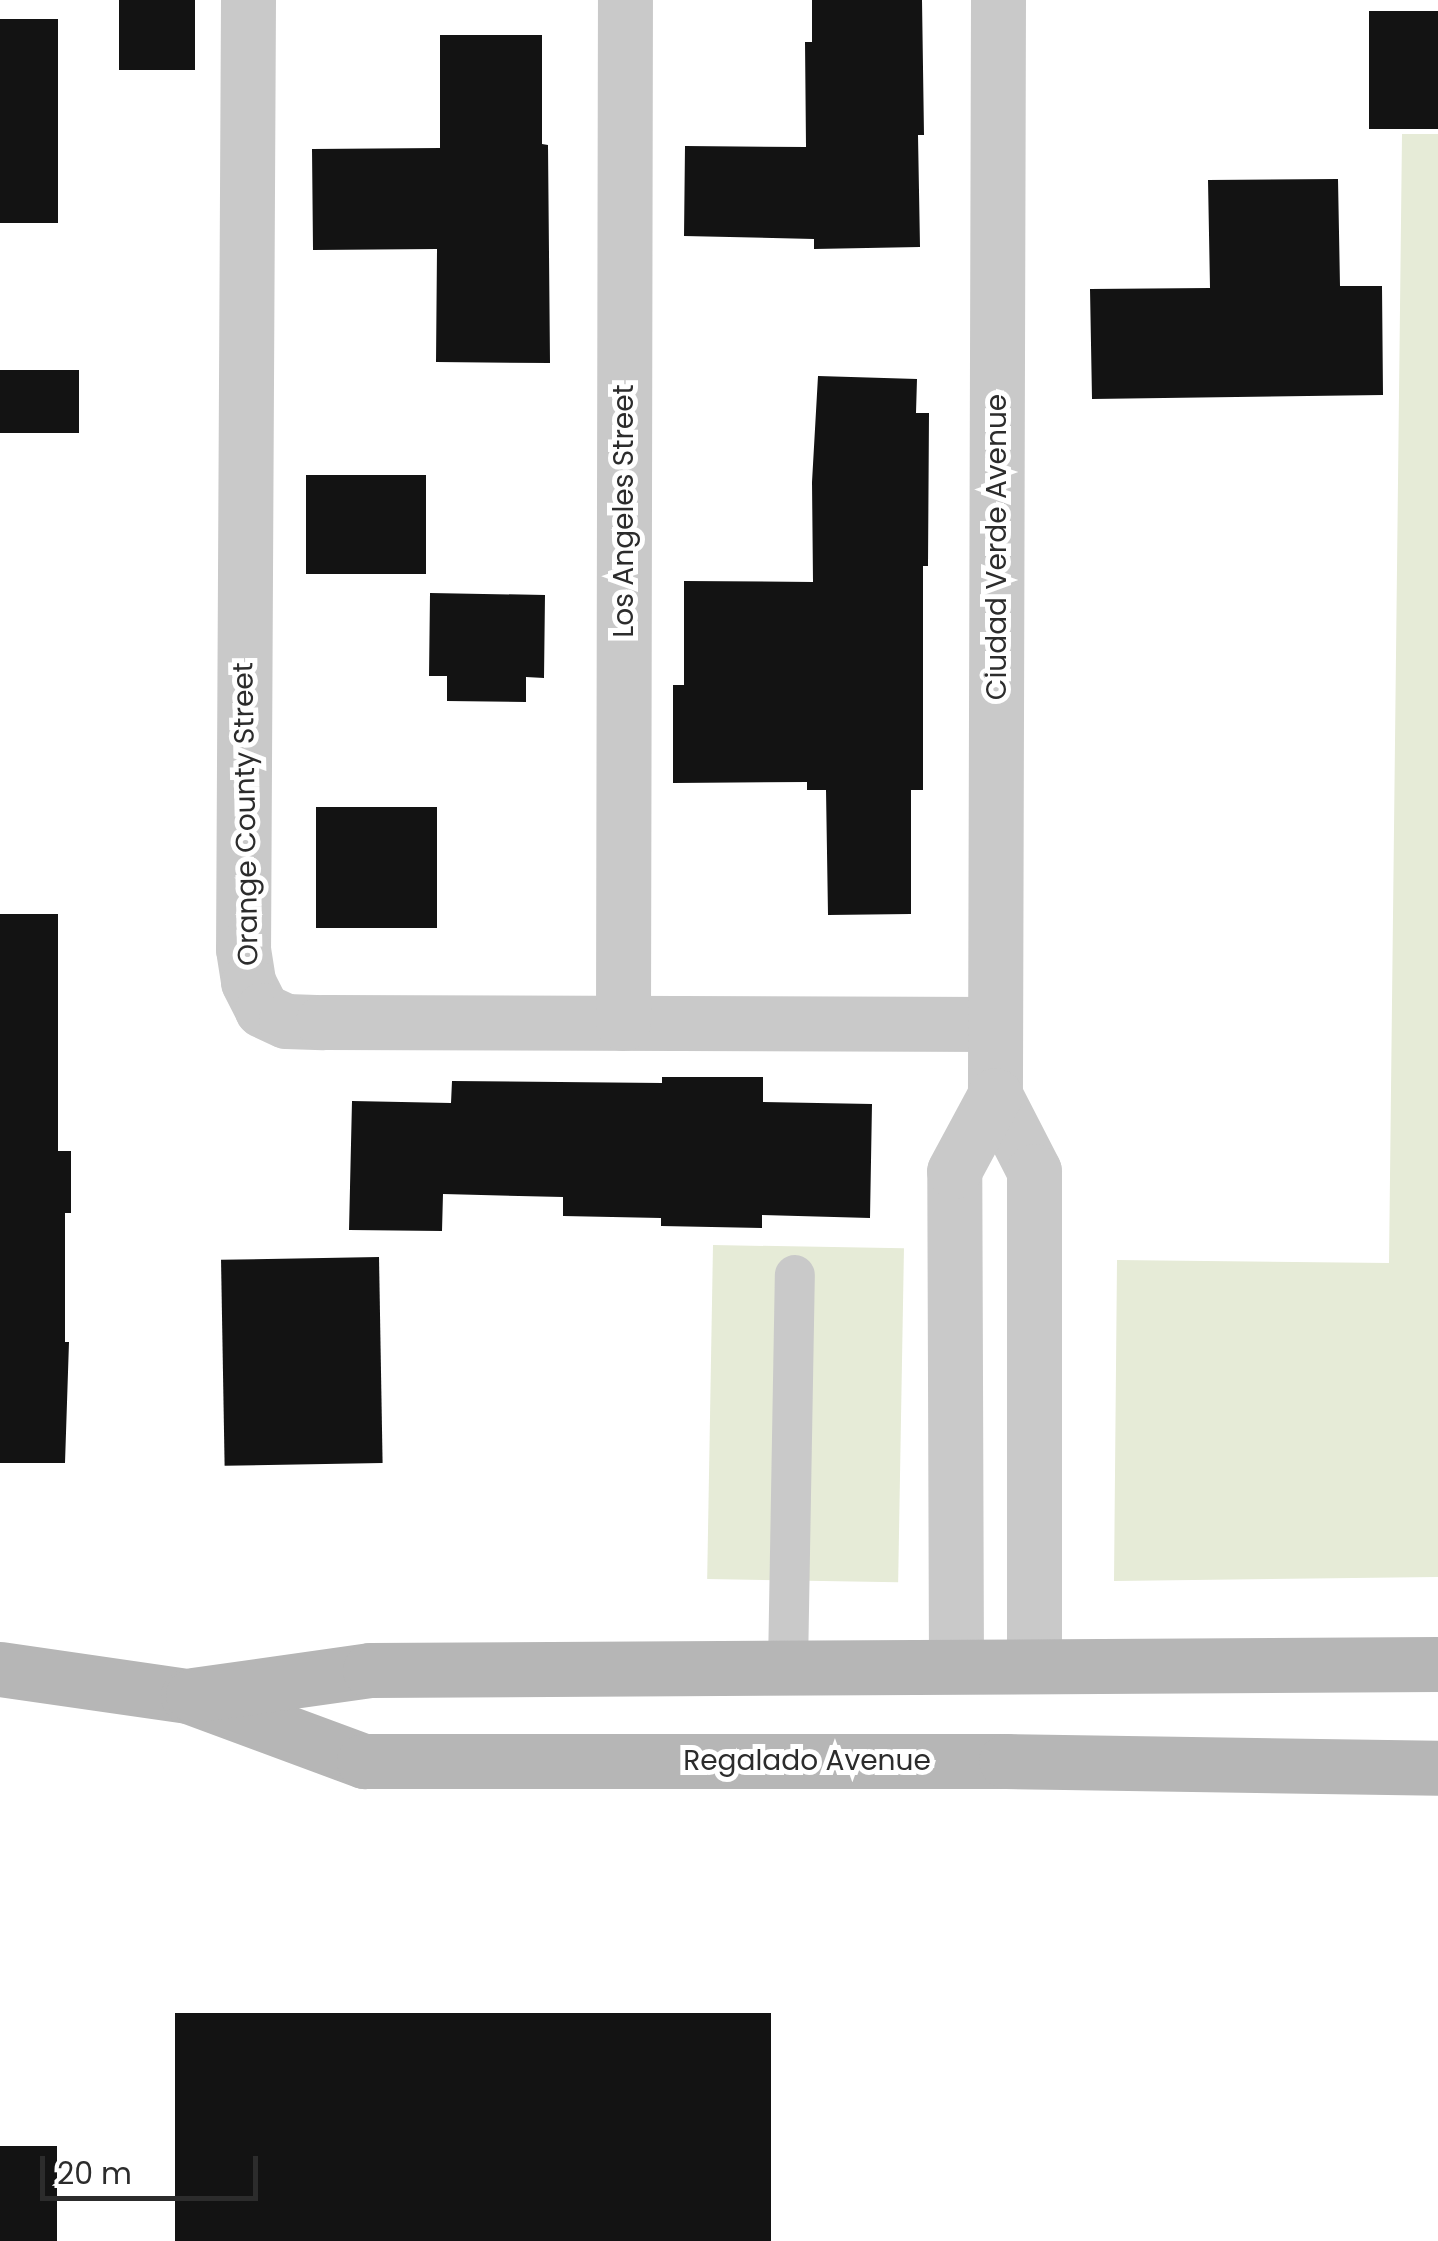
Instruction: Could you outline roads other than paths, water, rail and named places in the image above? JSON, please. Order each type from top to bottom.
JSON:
[{"type":"main road","name":"Regalado Avenue","points":[[188,1696],[370,1670],[1438,1664]]},
{"type":"main road","name":"Regalado Avenue","points":[[0,1669],[188,1696],[364,1761],[1006,1761],[1438,1768]]},
{"type":"street","name":"Orange County Street","points":[[248,0],[243,949],[248,982],[262,1010],[286,1020],[996,1024]]},
{"type":"street","name":"Los Angeles Street","points":[[623,1023],[625,0]]},
{"type":"street","name":"Ciudad Verde Avenue","points":[[998,0],[996,1095],[1034,1171],[1034,1666]]},
{"type":"street","name":"Ciudad Verde Avenue","points":[[956,1666],[954,1171],[996,1095]]},
{"type":"street","points":[[954,1370],[1034,1370]]},
{"type":"lane","points":[[788,1667],[795,1274]]}]
